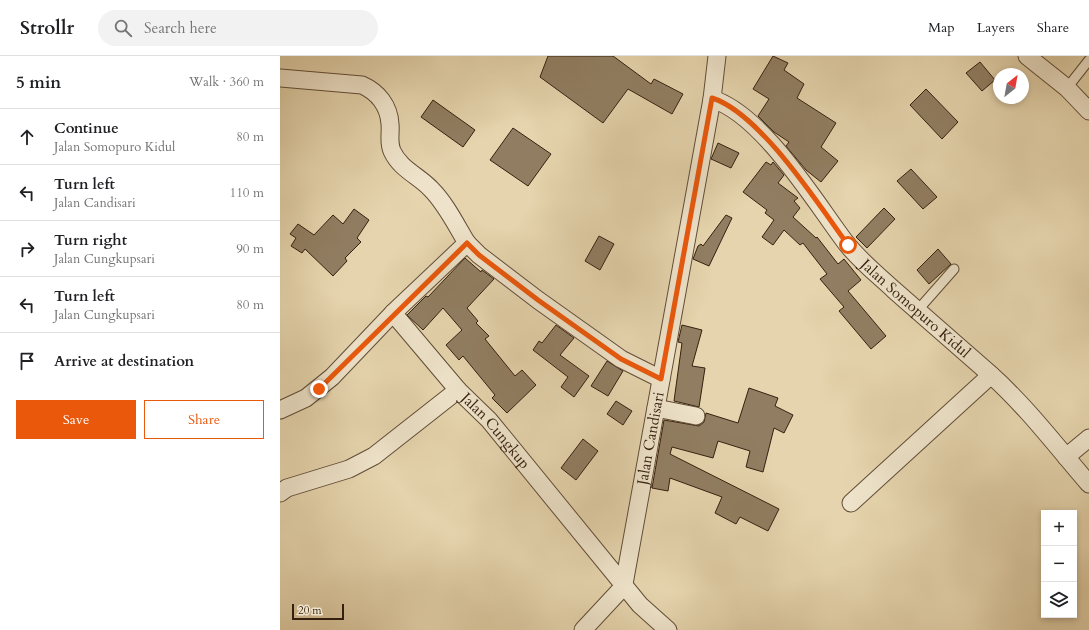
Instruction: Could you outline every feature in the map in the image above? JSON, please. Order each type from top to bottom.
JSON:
[{"type":"street","name":"Jalan Candisari","points":[[624,585],[712,98],[717,56]]},
{"type":"street","points":[[1027,56],[1067,88],[1089,112]]},
{"type":"street","points":[[280,78],[362,85],[372,89],[380,97],[389,114],[389,140],[392,152],[401,166],[414,173],[431,189],[467,243],[479,255],[538,300],[621,359],[661,379]]},
{"type":"street","name":"Jalan Somopuro Kidul","points":[[712,98],[725,102],[747,119],[779,153],[848,245],[917,311],[991,375],[1027,412],[1089,484]]},
{"type":"street","points":[[280,410],[306,398],[323,385],[393,314],[467,243]]},
{"type":"street","points":[[393,314],[458,390]]},
{"type":"street","points":[[850,503],[991,375]]},
{"type":"street","name":"Jalan Cungkup","points":[[282,486],[349,468],[374,456],[458,390],[489,420],[640,605],[668,630]]},
{"type":"street","points":[[656,408],[696,416]]},
{"type":"street","points":[[1066,458],[1089,438]]},
{"type":"street","points":[[583,630],[624,585]]},
{"type":"lane","points":[[1067,88],[1089,60]]},
{"type":"lane","points":[[917,311],[954,269]]},
{"type":"building","points":[[548,56],[613,56],[651,84],[654,79],[683,94],[672,114],[628,89],[603,123],[540,77]]},
{"type":"building","points":[[773,56],[788,63],[784,70],[804,84],[797,98],[836,123],[821,147],[838,161],[821,182],[806,170],[786,146],[789,142],[774,132],[758,116],[769,99],[753,89]]},
{"type":"building","points":[[980,62],[993,78],[993,82],[982,91],[966,73]]},
{"type":"building","points":[[926,89],[958,122],[942,139],[910,105]]},
{"type":"building","points":[[433,100],[475,130],[463,147],[421,117]]},
{"type":"building","points":[[513,128],[551,154],[528,186],[490,160]]},
{"type":"building","points":[[718,143],[739,153],[731,168],[711,159]]},
{"type":"building","points":[[766,162],[771,165],[773,162],[784,175],[778,183],[798,198],[794,201],[800,208],[793,217],[816,238],[817,237],[838,264],[844,259],[861,280],[848,291],[886,336],[871,349],[839,311],[844,307],[820,279],[827,274],[803,243],[800,245],[784,230],[773,245],[762,237],[774,220],[765,213],[767,210],[743,192]]},
{"type":"building","points":[[911,169],[937,197],[923,209],[897,181]]},
{"type":"building","points":[[884,208],[895,219],[867,248],[856,237]]},
{"type":"building","points":[[354,209],[369,220],[357,238],[361,242],[345,258],[347,261],[333,276],[305,249],[302,253],[291,246],[296,238],[290,234],[298,224],[314,235],[333,215],[343,224]]},
{"type":"building","points":[[726,215],[732,218],[709,266],[693,259],[698,246],[701,244],[703,246]]},
{"type":"building","points":[[599,236],[614,244],[600,270],[585,261]]},
{"type":"building","points":[[938,249],[951,264],[929,284],[917,270]]},
{"type":"building","points":[[465,258],[481,272],[482,270],[494,279],[467,308],[478,321],[476,323],[489,336],[485,339],[515,376],[522,370],[536,385],[507,413],[492,398],[495,395],[463,356],[459,360],[446,345],[462,330],[443,308],[423,330],[407,315],[426,296],[428,297]]},
{"type":"building","points":[[556,325],[574,338],[560,355],[589,376],[574,397],[561,387],[568,377],[533,350],[539,341],[542,343]]},
{"type":"building","points":[[682,325],[702,330],[692,366],[705,368],[699,407],[674,401],[682,343],[678,342]]},
{"type":"building","points":[[607,361],[623,371],[608,396],[591,386]]},
{"type":"building","points":[[749,388],[778,398],[775,406],[793,415],[784,433],[774,428],[763,472],[746,467],[750,451],[718,441],[713,458],[672,447],[670,454],[779,509],[768,531],[740,517],[736,524],[715,513],[722,497],[670,478],[668,491],[652,488],[664,420],[699,426],[704,422],[706,413],[738,423]]},
{"type":"building","points":[[616,401],[632,411],[623,425],[607,414]]},
{"type":"building","points":[[583,439],[598,451],[576,480],[561,468]]},
{"type":"route","points":[[319,389],[346,364],[393,314],[467,243],[479,255],[538,300],[621,359],[661,379],[712,98],[725,102],[747,119],[779,153],[848,245]]}]
